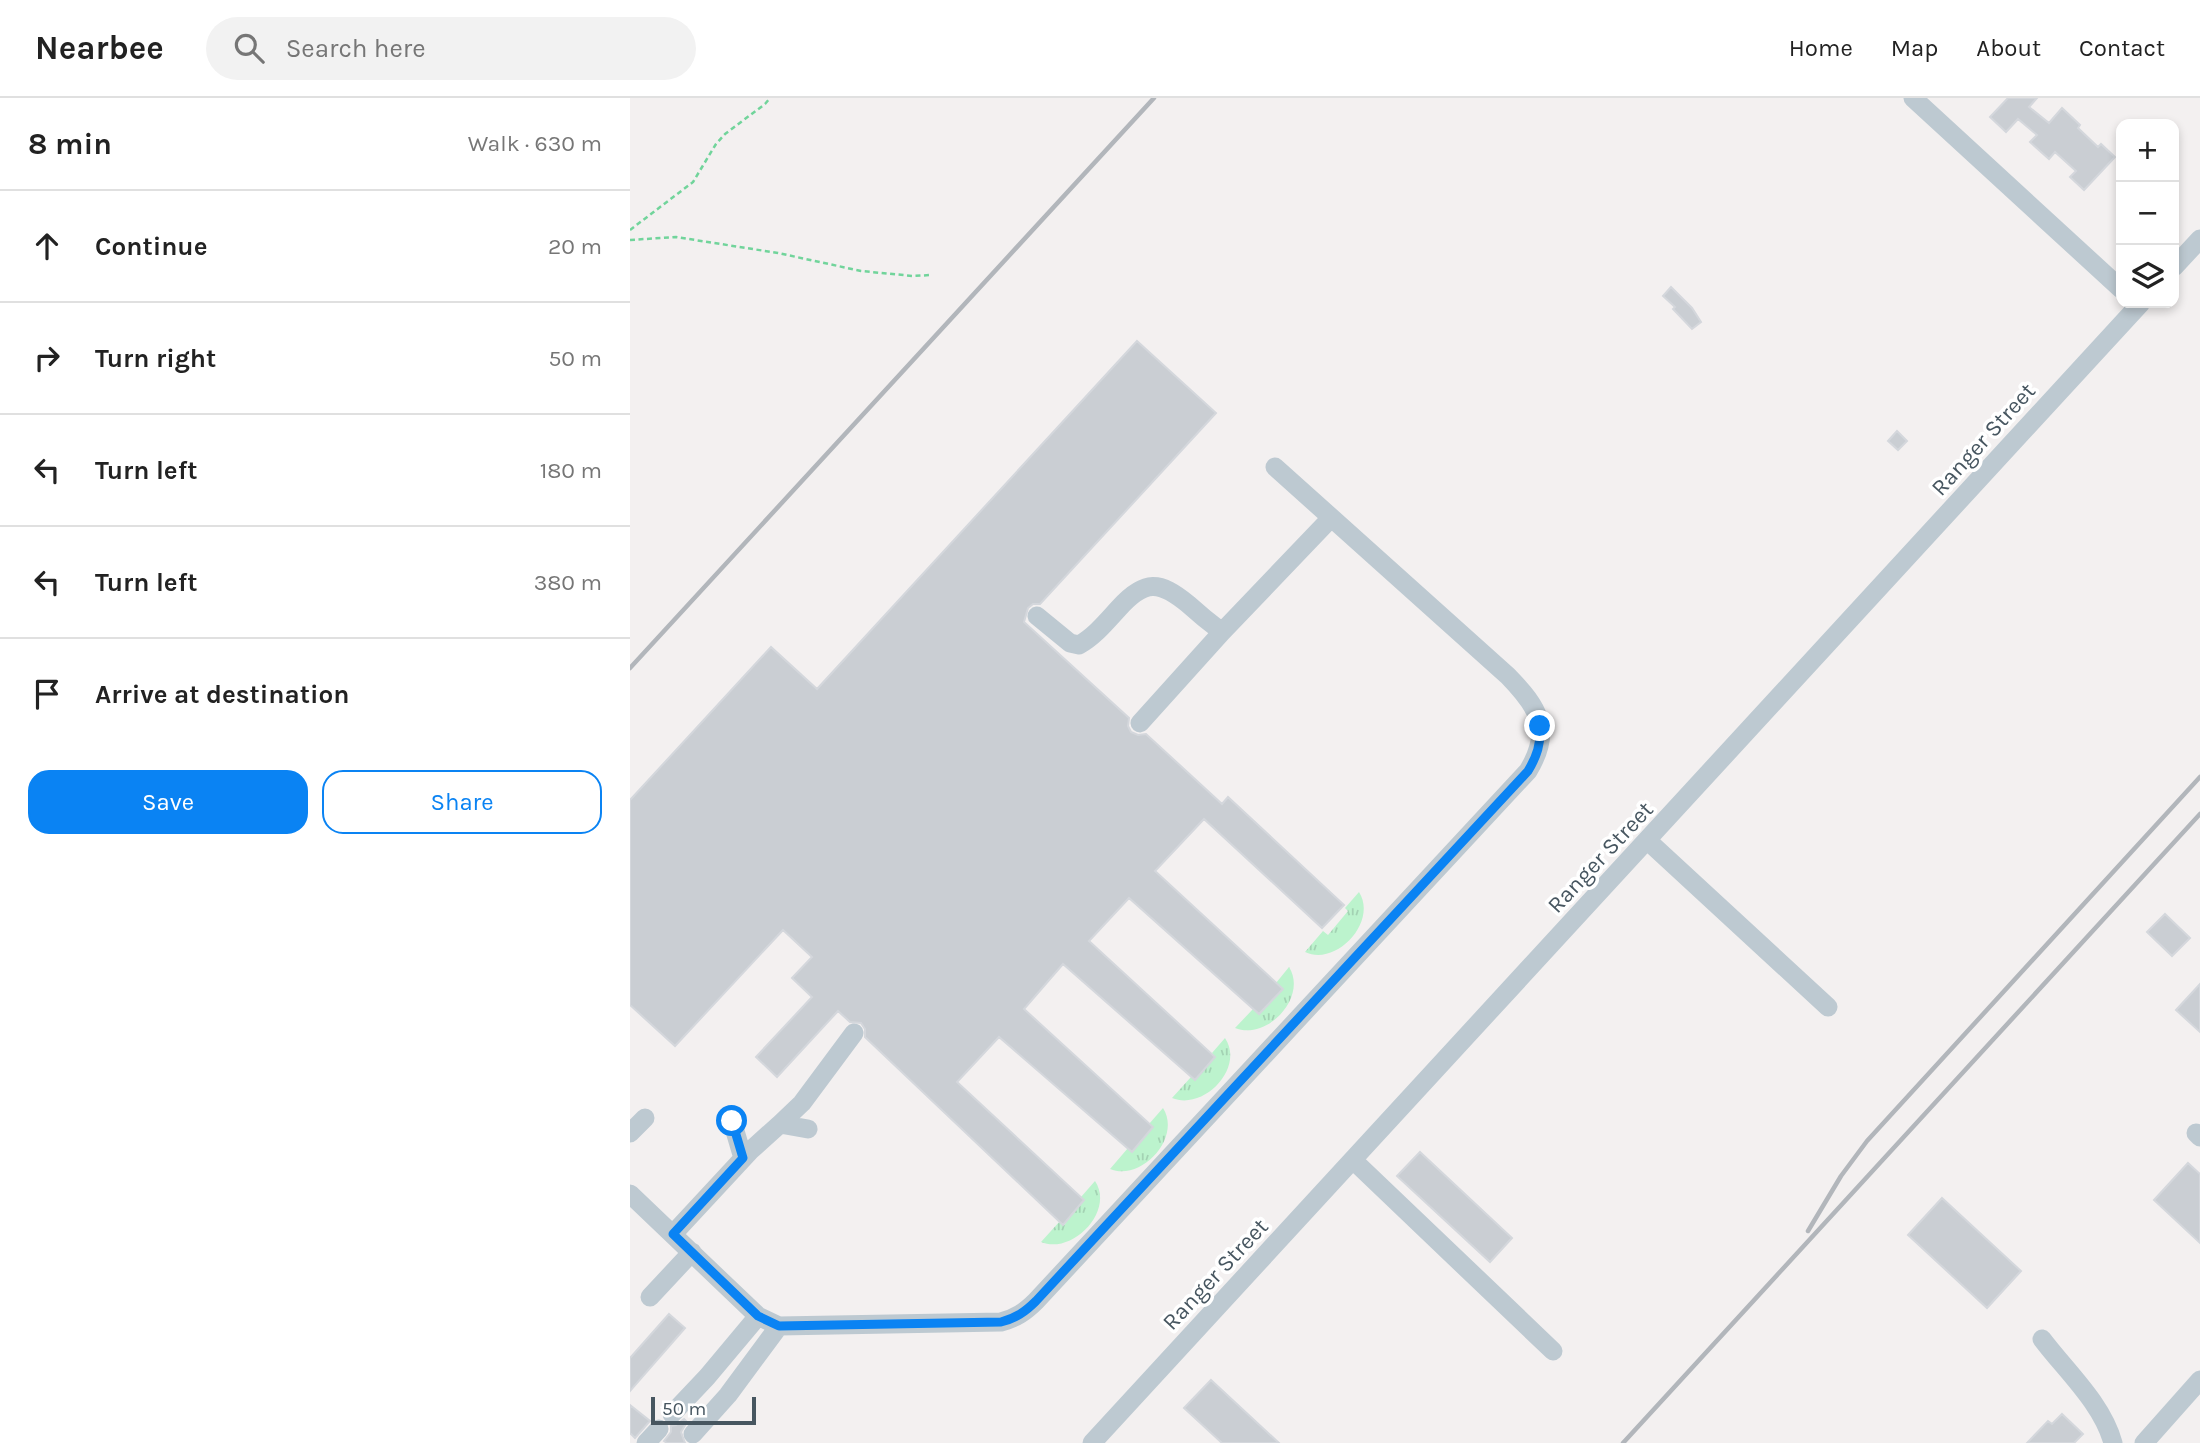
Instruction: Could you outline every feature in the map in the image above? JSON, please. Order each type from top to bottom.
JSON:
[{"type":"lane","points":[[1919,100],[2116,284]]},
{"type":"lane","points":[[2179,262],[2200,239]]},
{"type":"lane","name":"Ranger Street","points":[[1092,1443],[2135,308]]},
{"type":"lane","points":[[630,1194],[758,1316],[779,1326],[1001,1322],[1022,1314],[1528,771],[1537,756],[1541,741],[1535,708],[1526,695],[1275,467]]},
{"type":"lane","points":[[1140,723],[1331,518]]},
{"type":"lane","points":[[1037,616],[1070,643],[1080,645],[1125,601],[1144,588],[1154,586],[1173,592],[1222,632]]},
{"type":"lane","points":[[1648,841],[1828,1007]]},
{"type":"lane","points":[[673,1234],[743,1158],[802,1102],[854,1033]]},
{"type":"lane","points":[[630,1133],[645,1118]]},
{"type":"lane","points":[[732,1121],[743,1158]]},
{"type":"lane","points":[[780,1124],[808,1129]]},
{"type":"lane","points":[[1353,1160],[1553,1351]]},
{"type":"lane","points":[[650,1297],[692,1252]]},
{"type":"lane","points":[[672,1414],[758,1316]]},
{"type":"lane","points":[[693,1434],[729,1395],[779,1326]]},
{"type":"lane","points":[[2042,1339],[2086,1393],[2101,1416],[2113,1443]]},
{"type":"lane","points":[[707,1377],[729,1395]]},
{"type":"lane","points":[[2144,1443],[2200,1380]]},
{"type":"path","points":[[630,230],[692,182],[724,134],[770,98]]},
{"type":"path","points":[[630,240],[676,237],[778,253],[860,271],[931,275]]},
{"type":"green space","points":[[1359,892],[1363,916],[1351,939],[1341,948],[1329,953],[1317,955],[1305,952],[1323,931],[1328,935],[1348,911],[1345,908]]},
{"type":"green space","points":[[1289,967],[1293,991],[1281,1014],[1260,1028],[1235,1028],[1253,1009],[1259,1014],[1283,989],[1276,983]]},
{"type":"green space","points":[[1225,1038],[1230,1050],[1230,1062],[1218,1084],[1197,1098],[1172,1098],[1191,1077],[1195,1080],[1215,1057],[1212,1053]]},
{"type":"green space","points":[[1163,1108],[1167,1132],[1155,1155],[1134,1169],[1110,1169],[1128,1148],[1132,1151],[1153,1127],[1149,1124]]},
{"type":"green space","points":[[1095,1181],[1100,1193],[1099,1205],[1087,1228],[1065,1242],[1041,1242],[1060,1221],[1064,1225],[1084,1200],[1081,1197]]},
{"type":"building","points":[[2008,98],[2037,98],[2029,107],[2049,123],[2062,108],[2098,147],[2101,144],[2115,157],[2084,190],[2070,177],[2076,171],[2055,152],[2049,159],[2030,142],[2037,135],[2018,119],[2006,132],[1990,117]]},
{"type":"building","points":[[1671,287],[1692,308],[1701,322],[1692,329],[1663,296]]},
{"type":"building","points":[[1137,341],[1216,413],[1040,604],[1033,604],[1028,608],[1024,622],[1129,718],[1128,726],[1131,732],[1146,734],[1222,804],[1228,797],[1344,905],[1322,928],[1204,819],[1155,871],[1283,989],[1259,1014],[1129,898],[1089,941],[1215,1057],[1195,1080],[1063,964],[1024,1009],[1153,1127],[1132,1152],[999,1037],[957,1082],[1084,1200],[1063,1225],[865,1037],[865,1029],[861,1023],[850,1022],[838,1011],[777,1077],[756,1057],[812,997],[792,978],[812,957],[783,930],[675,1046],[630,1005],[630,800],[771,647],[817,689]]},
{"type":"building","points":[[1897,431],[1907,441],[1898,450],[1888,441]]},
{"type":"building","points":[[2165,914],[2190,938],[2172,956],[2147,932]]},
{"type":"building","points":[[2200,984],[2200,1032],[2176,1010]]},
{"type":"building","points":[[1420,1152],[1512,1238],[1490,1262],[1397,1176]]},
{"type":"building","points":[[2188,1163],[2200,1174],[2200,1243],[2154,1200]]},
{"type":"building","points":[[1942,1198],[2021,1271],[1987,1308],[1908,1235]]},
{"type":"building","points":[[669,1314],[685,1328],[630,1391],[630,1358]]},
{"type":"building","points":[[1211,1380],[1279,1443],[1222,1443],[1184,1408]]},
{"type":"building","points":[[630,1405],[650,1421],[635,1438],[630,1433]]},
{"type":"building","points":[[2062,1414],[2083,1434],[2074,1443],[2027,1443],[2048,1421],[2052,1424]]},
{"type":"building","points":[[684,1419],[687,1422],[681,1432],[685,1443],[664,1441],[671,1432],[671,1426]]},
{"type":"railway","points":[[630,668],[1154,98]]},
{"type":"railway","points":[[1808,1231],[1841,1176],[1867,1141],[2200,777]]},
{"type":"railway","points":[[1623,1443],[2200,814]]},
{"type":"route","points":[[732,1121],[743,1158],[673,1234],[758,1316],[779,1326],[1012,1320],[1036,1301],[1528,771],[1537,756],[1541,741],[1540,726]]}]
